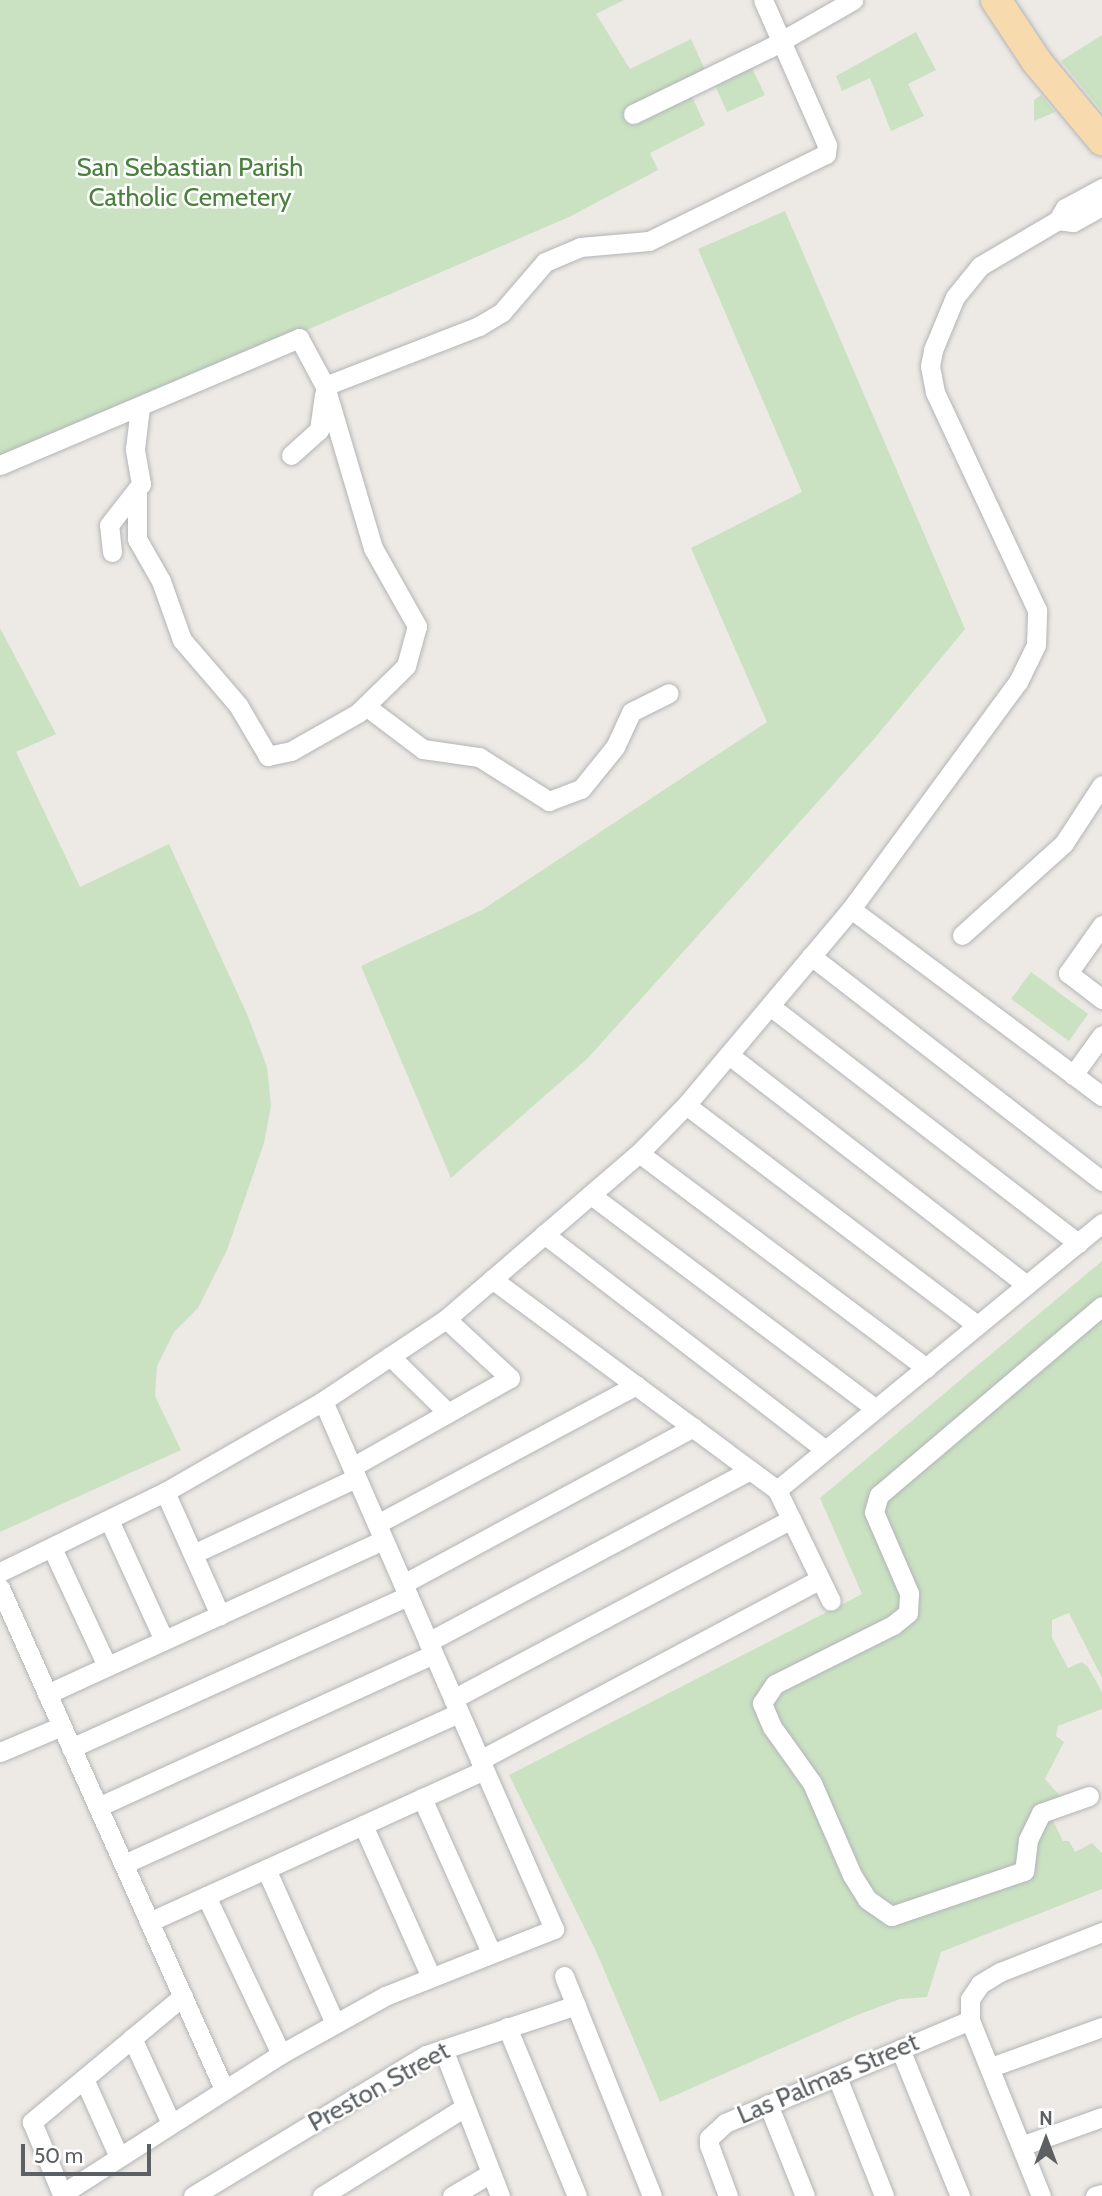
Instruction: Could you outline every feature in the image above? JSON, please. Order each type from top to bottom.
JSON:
[{"type":"main road","points":[[996,0],[1037,62],[1102,140]]},
{"type":"street","points":[[325,386],[479,326],[502,313],[545,262],[580,247],[649,241],[826,154],[827,145],[762,0]]},
{"type":"street","points":[[633,114],[780,41],[853,0]]},
{"type":"street","points":[[0,1572],[165,1492],[323,1401],[446,1319],[639,1153],[686,1105],[851,909],[1033,657],[1037,610],[935,392],[930,366],[943,324],[967,280],[998,252],[1058,220],[1065,208],[1102,188]]},
{"type":"street","points":[[1058,220],[1073,222],[1102,206]]},
{"type":"street","points":[[0,465],[299,338],[325,386],[373,548],[417,631],[406,666],[367,707],[282,755],[268,756],[262,751],[238,705],[182,640],[161,581],[137,539],[137,493]]},
{"type":"street","points":[[291,455],[318,430],[325,386]]},
{"type":"street","points":[[112,552],[109,525],[137,493],[141,484],[135,449],[140,407]]},
{"type":"street","points":[[367,707],[423,749],[479,757],[549,801],[581,789],[615,747],[631,712],[669,693]]},
{"type":"street","points":[[962,935],[1064,843],[1102,785]]},
{"type":"street","points":[[851,909],[1102,1096]]},
{"type":"street","points":[[1102,925],[1068,973],[1102,999]]},
{"type":"street","points":[[811,956],[1102,1181]]},
{"type":"street","points":[[770,1006],[1078,1243]]},
{"type":"street","points":[[1073,1075],[1102,1035]]},
{"type":"street","points":[[729,1055],[1027,1284]]},
{"type":"street","points":[[686,1105],[977,1325]]},
{"type":"street","points":[[639,1153],[926,1368]]},
{"type":"street","points":[[591,1195],[876,1409]]},
{"type":"street","points":[[777,1490],[1102,1223]]},
{"type":"street","points":[[544,1234],[825,1450]]},
{"type":"street","points":[[492,1279],[777,1490],[831,1601]]},
{"type":"street","points":[[1089,1796],[1041,1813],[1028,1840],[1024,1871],[891,1916],[867,1899],[852,1875],[812,1783],[772,1727],[762,1703],[775,1684],[893,1625],[908,1613],[909,1593],[874,1512],[879,1495],[1102,1306]]},
{"type":"street","points":[[193,1554],[354,1472],[510,1378],[446,1319]]},
{"type":"street","points":[[390,1356],[448,1413]]},
{"type":"street","points":[[47,1694],[220,1615],[380,1532],[636,1385]]},
{"type":"street","points":[[183,1996],[32,2122],[62,2194],[224,2089],[335,2023],[430,1975],[554,1929],[323,1401]]},
{"type":"street","points":[[71,1748],[405,1590],[693,1427]]},
{"type":"street","points":[[98,1807],[431,1648],[750,1470]]},
{"type":"street","points":[[165,1492],[220,1615]]},
{"type":"street","points":[[124,1864],[456,1706],[792,1519]]},
{"type":"street","points":[[109,1520],[164,1640]]},
{"type":"street","points":[[52,1548],[107,1666]]},
{"type":"street","points":[[149,1922],[422,1798],[820,1579]]},
{"type":"street","points":[[0,1588],[224,2089]]},
{"type":"street","points":[[1,1750],[62,1726]]},
{"type":"street","points":[[422,1798],[491,1952]]},
{"type":"street","points":[[363,1825],[430,1975]]},
{"type":"street","points":[[266,1869],[335,2023]]},
{"type":"street","points":[[206,1896],[281,2054]]},
{"type":"street","points":[[1041,2196],[970,2020],[970,1999],[980,1984],[1000,1972],[1102,1932]]},
{"type":"street","points":[[564,1976],[652,2196]]},
{"type":"street","name":"Preston Street","points":[[194,2196],[443,2049],[576,2005]]},
{"type":"street","name":"Las Palmas Street","points":[[728,2196],[709,2138],[730,2120],[970,2020]]},
{"type":"street","points":[[507,2026],[577,2196]]},
{"type":"street","points":[[991,2067],[1102,2027]]},
{"type":"street","points":[[132,2038],[171,2123]]},
{"type":"street","points":[[443,2049],[500,2196]]},
{"type":"street","points":[[900,2049],[960,2196]]},
{"type":"street","points":[[837,2077],[884,2196]]},
{"type":"street","points":[[84,2079],[119,2157]]},
{"type":"street","points":[[768,2104],[805,2196]]},
{"type":"street","points":[[322,2196],[466,2107]]},
{"type":"street","points":[[1021,2146],[1102,2117]]},
{"type":"street","points":[[452,2196],[491,2173]]},
{"type":"street","points":[[1095,2196],[1102,2194]]},
{"type":"green space","name":"San Sebastian Parish Catholic Cemetery","points":[[0,0],[624,0],[596,14],[630,69],[691,39],[706,72],[690,92],[705,125],[650,153],[658,170],[569,217],[0,462]]},
{"type":"green space","points":[[916,32],[936,70],[908,84],[924,116],[891,131],[870,78],[842,91],[836,76]]},
{"type":"green space","points":[[1102,35],[1102,111],[1061,61]]},
{"type":"green space","points":[[749,62],[765,95],[727,112],[713,81]]},
{"type":"green space","points":[[1041,95],[1055,112],[1034,121],[1034,100]]},
{"type":"green space","points":[[785,211],[965,629],[874,739],[588,1058],[451,1178],[361,966],[482,910],[767,722],[691,548],[802,492],[698,249]]},
{"type":"green space","points":[[0,628],[56,734],[16,752],[80,887],[169,844],[247,1014],[267,1067],[271,1106],[264,1143],[227,1250],[198,1308],[174,1332],[157,1366],[155,1396],[181,1450],[0,1532]]},
{"type":"green space","points":[[1031,972],[1088,1014],[1069,1041],[1011,999]]},
{"type":"green space","points":[[1102,1261],[1102,1678],[1069,1613],[1052,1620],[1052,1638],[1068,1668],[1082,1662],[1088,1667],[1102,1692],[1102,1709],[1058,1726],[1056,1736],[1064,1742],[1045,1779],[1060,1796],[1053,1821],[1063,1841],[1069,1841],[1075,1852],[1092,1843],[1102,1853],[1102,1889],[941,1952],[927,1997],[900,1999],[857,2015],[660,2102],[596,1951],[509,1775],[862,1594],[820,1498]]}]
